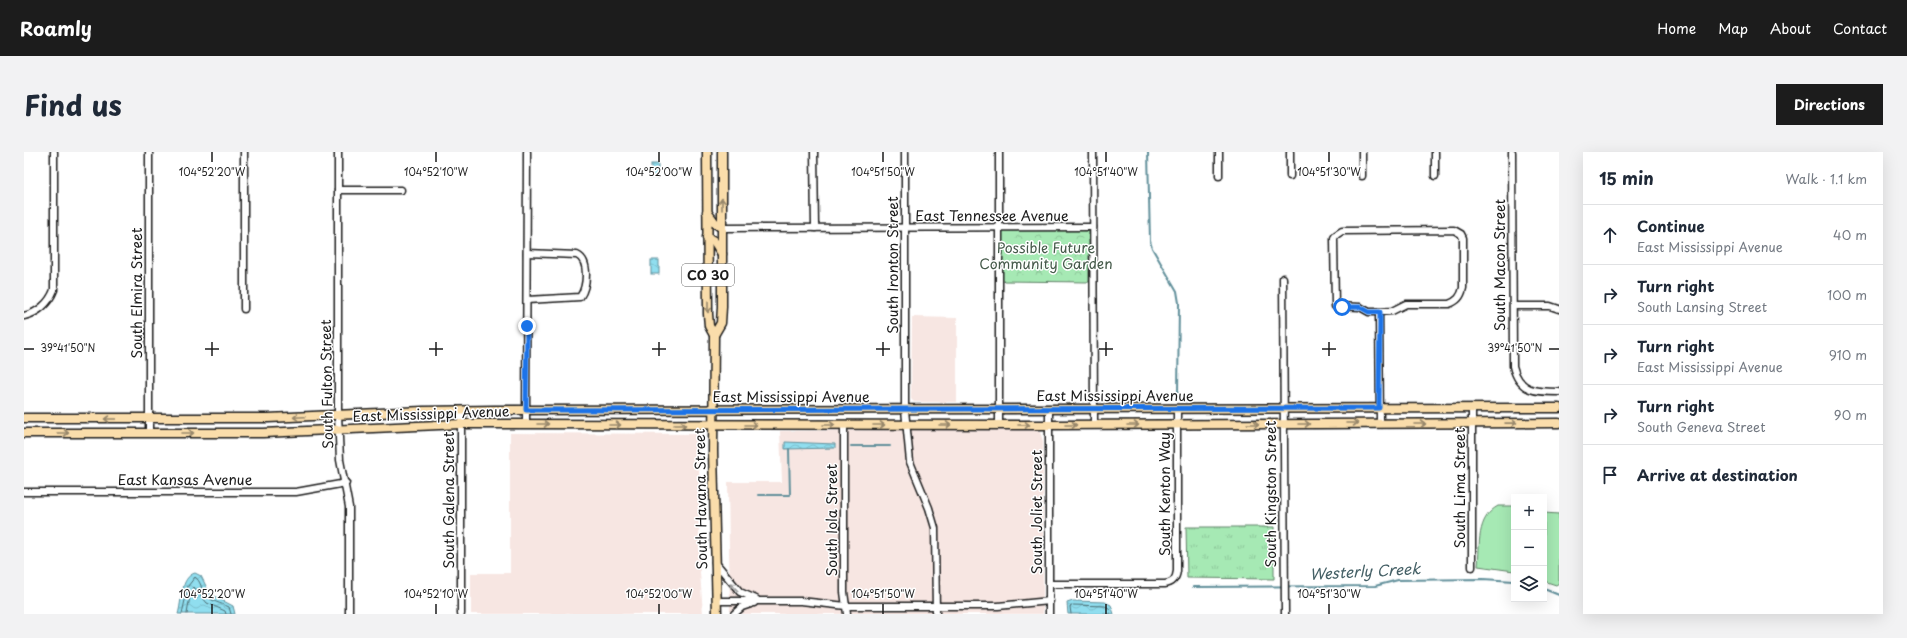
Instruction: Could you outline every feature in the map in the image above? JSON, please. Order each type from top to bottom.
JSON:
[{"type":"main road","name":"South Havana Street","points":[[707,152],[708,319],[709,326],[714,335],[712,425],[717,614]]},
{"type":"main road","points":[[715,152],[722,156]]},
{"type":"main road","name":"South Havana Street","points":[[714,335],[720,327],[721,318],[723,257],[722,156]]},
{"type":"main road","points":[[707,212],[716,224],[722,228]]},
{"type":"main road","points":[[707,237],[716,244],[723,257]]},
{"type":"main road","name":"East Mississippi Avenue","points":[[24,418],[268,418],[461,410],[1559,408]]},
{"type":"main road","name":"East Mississippi Avenue","points":[[24,433],[269,433],[461,424],[1094,425],[1559,423]]},
{"type":"street","points":[[24,316],[33,314],[42,308],[50,299],[54,290],[54,152]]},
{"type":"street","name":"South Elmira Street","points":[[149,152],[149,433]]},
{"type":"street","points":[[244,152],[244,309]]},
{"type":"street","name":"South Fulton Street","points":[[338,152],[338,430],[340,460],[346,483],[350,514],[349,614]]},
{"type":"street","points":[[526,424],[527,152]]},
{"type":"street","points":[[814,152],[815,228]]},
{"type":"street","name":"South Ironton Street","points":[[905,152],[906,425],[910,462],[929,508],[934,527],[936,614]]},
{"type":"street","points":[[999,152],[999,425]]},
{"type":"street","points":[[1093,152],[1094,425]]},
{"type":"street","points":[[1219,152],[1219,176]]},
{"type":"street","points":[[1290,152],[1290,176]]},
{"type":"street","points":[[1362,152],[1362,176]]},
{"type":"street","points":[[1435,152],[1435,176]]},
{"type":"street","name":"South Macon Street","points":[[1512,152],[1513,366],[1516,378],[1525,387],[1531,390],[1559,392]]},
{"type":"street","points":[[338,190],[401,190]]},
{"type":"street","name":"East Tennessee Avenue","points":[[722,228],[1093,227]]},
{"type":"street","points":[[1454,230],[1461,234],[1463,238],[1463,288],[1458,299],[1449,304],[1406,304],[1392,312],[1380,312],[1369,312],[1360,307],[1336,306],[1334,238],[1336,235],[1342,231],[1454,230]]},
{"type":"street","points":[[527,253],[577,255],[584,261],[586,278],[585,287],[580,297],[527,300]]},
{"type":"street","name":"South Kingston Street","points":[[1283,278],[1285,614]]},
{"type":"street","points":[[1512,306],[1550,306],[1559,309]]},
{"type":"street","points":[[1380,312],[1380,423]]},
{"type":"street","name":"South Lima Street","points":[[1472,408],[1472,567]]},
{"type":"street","name":"South Joliet Street","points":[[1049,409],[1049,614]]},
{"type":"street","name":"South Kenton Way","points":[[1050,584],[1166,584],[1172,583],[1175,580],[1177,571],[1177,409]]},
{"type":"street","name":"South Galena Street","points":[[461,410],[461,614]]},
{"type":"street","name":"South Iola Street","points":[[844,425],[844,592],[847,614]]},
{"type":"street","name":"East Kansas Avenue","points":[[24,492],[296,492],[346,483]]},
{"type":"street","points":[[715,562],[740,592],[761,601]]},
{"type":"street","points":[[717,601],[811,602],[846,606],[1006,606],[1050,601]]},
{"type":"street","points":[[734,614],[747,605],[761,601]]},
{"type":"shaded area","points":[[912,317],[957,318],[957,402],[914,402],[911,399]]},
{"type":"shaded area","points":[[1032,429],[1040,432],[1043,441],[1043,614],[730,614],[728,482],[782,482],[780,431]]},
{"type":"shaded area","points":[[510,433],[696,434],[699,437],[699,558],[703,614],[471,614],[471,573],[510,573]]},
{"type":"green space","name":"Possible Future Community Garden","points":[[1002,230],[1089,230],[1089,282],[1002,281]]},
{"type":"green space","points":[[1498,506],[1511,506],[1511,571],[1478,566],[1480,533],[1486,517]]},
{"type":"green space","points":[[1547,513],[1559,514],[1559,583],[1556,585],[1547,582]]},
{"type":"green space","points":[[1186,527],[1274,527],[1274,579],[1187,578]]},
{"type":"water","points":[[651,164],[658,164],[658,178],[651,178]]},
{"type":"water","points":[[651,260],[659,260],[659,274],[651,274]]},
{"type":"water","points":[[785,442],[835,444],[835,448],[785,449]]},
{"type":"water","points":[[195,573],[201,576],[210,594],[233,606],[235,614],[178,614],[184,585],[190,575]]},
{"type":"water","points":[[1073,601],[1105,602],[1111,605],[1114,614],[1068,614],[1067,603]]},
{"type":"waterway","name":"Westerly Creek","points":[[1148,152],[1150,241],[1152,248],[1177,291],[1179,303],[1178,394]]},
{"type":"waterway","points":[[851,446],[890,446]]},
{"type":"waterway","points":[[758,495],[790,495],[789,449]]},
{"type":"waterway","name":"Westerly Creek","points":[[1193,587],[1375,586],[1398,580],[1483,579],[1511,581]]},
{"type":"waterway","name":"Westerly Creek","points":[[1547,590],[1559,595]]},
{"type":"route","points":[[527,326],[526,410],[1379,408],[1380,312],[1369,312],[1360,307],[1342,307]]}]
